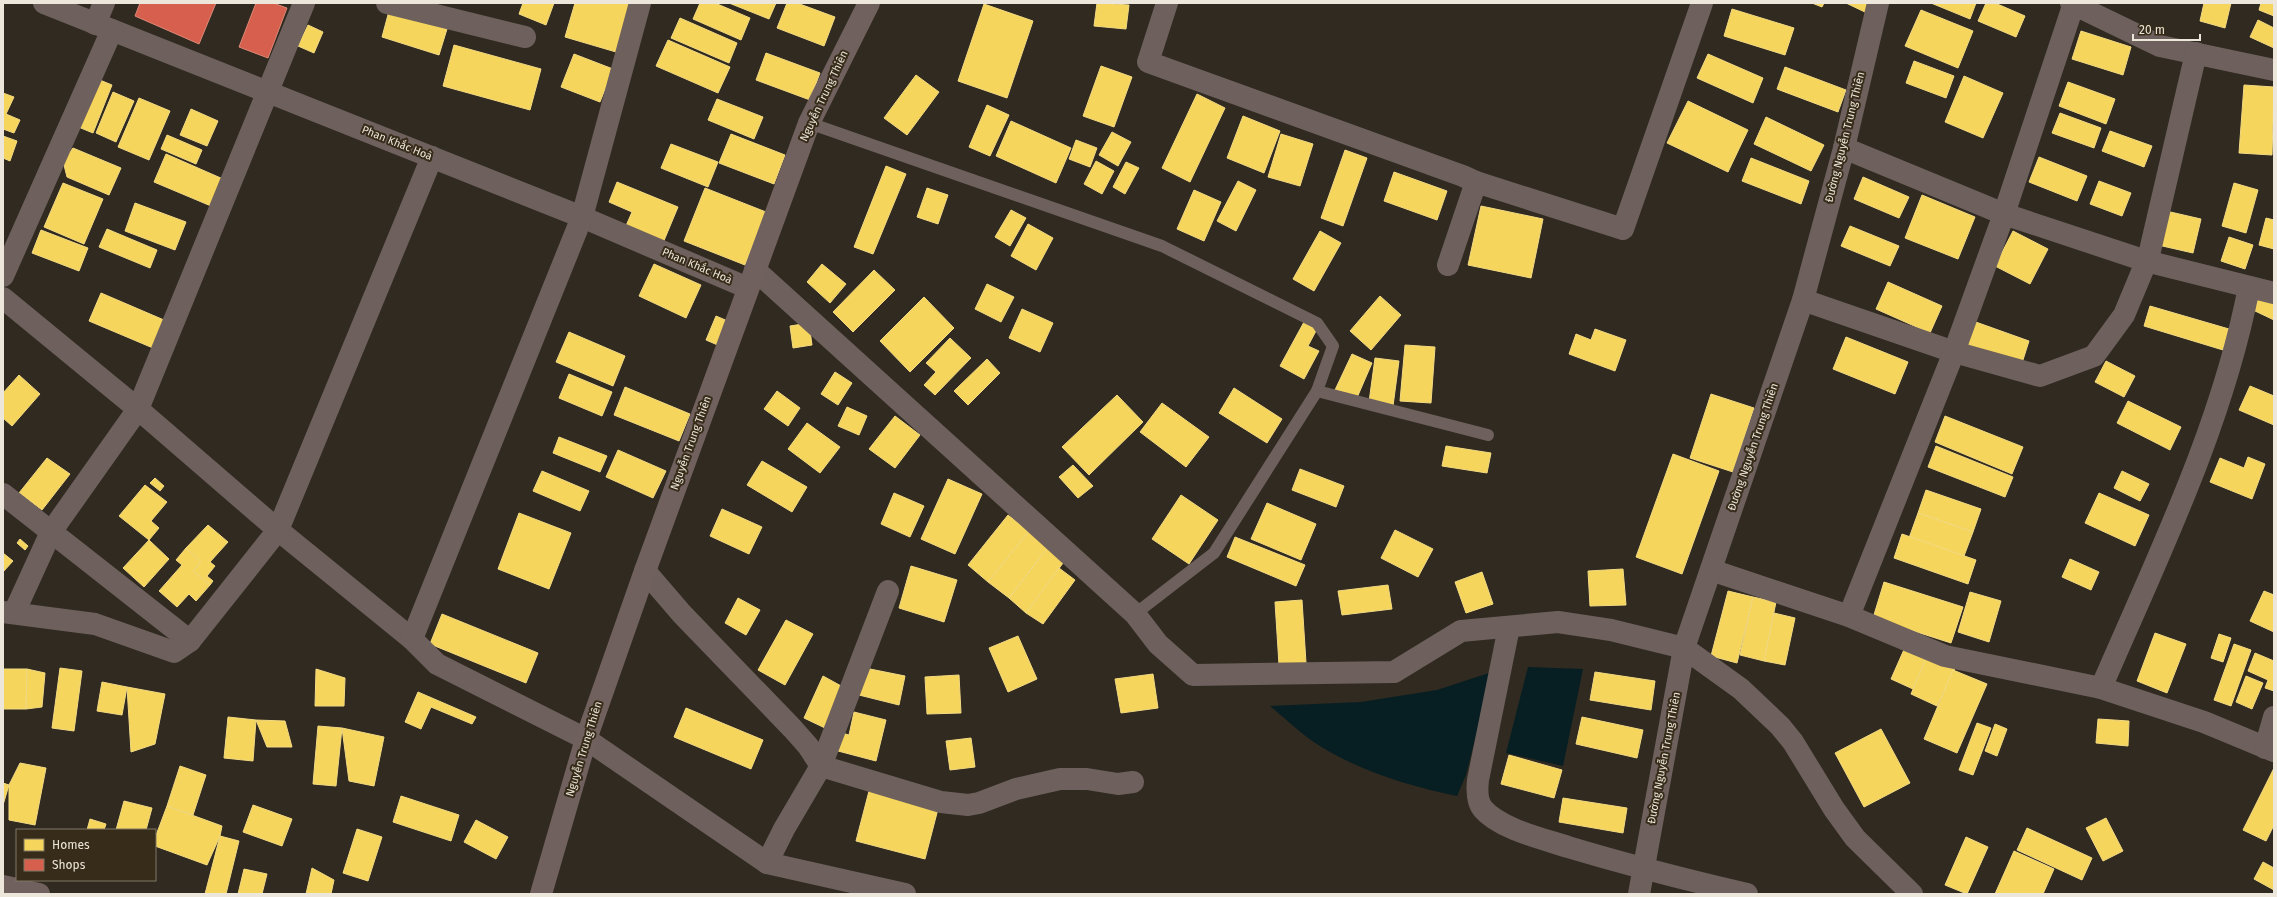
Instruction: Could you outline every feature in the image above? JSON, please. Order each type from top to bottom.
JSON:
[{"type":"street","name":"Phan Khắc Hoà","points":[[44,3],[582,217],[752,279],[1135,614],[1158,644],[1193,675],[1394,672],[1461,631],[1558,622],[1611,630],[1684,648]]},
{"type":"street","points":[[3,276],[104,27],[104,3]]},
{"type":"street","points":[[304,3],[138,409],[50,532],[9,612],[95,624],[174,652],[190,641],[278,530],[432,157]]},
{"type":"street","points":[[387,3],[524,37]]},
{"type":"street","points":[[412,639],[582,217],[640,3]]},
{"type":"street","name":"Nguyễn Trung Thiên","points":[[541,894],[586,739],[644,571],[809,123],[869,3]]},
{"type":"street","points":[[1167,3],[1148,62],[1476,182],[1623,229],[1702,3]]},
{"type":"street","name":"Đường Nguyễn Trung Thiên","points":[[1639,894],[1684,648],[1804,300],[1844,148],[1878,3]]},
{"type":"street","points":[[1849,616],[1954,352],[2004,214],[2072,3],[2160,46],[2274,70]]},
{"type":"street","points":[[1804,300],[1954,352],[2040,376],[2094,356],[2124,315],[2146,261],[2196,53]]},
{"type":"street","points":[[1844,148],[2004,214],[2146,261],[2274,293]]},
{"type":"street","points":[[1448,265],[1476,182]]},
{"type":"street","points":[[2101,688],[2199,457],[2240,336],[2249,287]]},
{"type":"street","points":[[3,298],[138,409],[278,530],[412,639],[437,664],[586,739],[767,863],[905,894]]},
{"type":"street","points":[[3,494],[190,641]]},
{"type":"street","points":[[1711,570],[1849,616],[1945,656],[2101,688],[2204,722],[2269,750],[2274,717]]},
{"type":"street","points":[[644,571],[682,614],[792,728],[808,746],[821,766],[941,802],[968,805],[979,803],[1016,789],[1060,779],[1087,779],[1118,784],[1133,782]]},
{"type":"street","points":[[767,863],[784,829],[821,766],[888,591]]},
{"type":"street","points":[[1509,627],[1478,780],[1477,792],[1482,807],[1501,822],[1540,838],[1643,870],[1747,894]]},
{"type":"street","points":[[1684,648],[1742,690],[1780,726],[1793,742],[1834,809],[1855,838],[1912,894]]},
{"type":"street","points":[[3,886],[39,894]]},
{"type":"lane","points":[[809,123],[1162,246],[1317,323],[1332,346],[1317,391],[1214,553],[1135,614]]},
{"type":"lane","points":[[1317,391],[1488,435]]},
{"type":"water","points":[[1528,667],[1583,669],[1563,766],[1506,753]]},
{"type":"water","points":[[1492,672],[1466,775],[1457,796],[1404,783],[1369,771],[1352,763],[1313,742],[1270,706],[1361,702],[1437,690]]},
{"type":"building: Homes","points":[[523,3],[554,3],[546,25],[519,14]]},
{"type":"building: Homes","points":[[575,3],[631,3],[616,52],[565,37]]},
{"type":"building: Homes","points":[[700,3],[715,3],[750,18],[741,40],[693,19]]},
{"type":"building: Homes","points":[[729,3],[776,3],[769,19]]},
{"type":"building: Homes","points":[[787,3],[797,3],[835,17],[824,46],[777,28]]},
{"type":"building: Homes","points":[[1097,3],[1129,5],[1126,29],[1094,26]]},
{"type":"building: Homes","points":[[1812,3],[1824,3],[1822,7]]},
{"type":"building: Homes","points":[[1846,3],[1874,3],[1869,14]]},
{"type":"building: Homes","points":[[1931,3],[1976,3],[1970,19]]},
{"type":"building: Homes","points":[[1986,3],[1995,3],[2025,16],[2016,37],[1978,21]]},
{"type":"building: Homes","points":[[2204,3],[2231,3],[2225,28],[2200,21]]},
{"type":"building: Homes","points":[[2261,3],[2274,3],[2274,16],[2259,10]]},
{"type":"building: Homes","points":[[984,4],[1033,21],[1007,98],[958,81]]},
{"type":"building: Homes","points":[[1732,9],[1794,28],[1785,55],[1724,36]]},
{"type":"building: Homes","points":[[1921,10],[1973,31],[1958,68],[1905,46]]},
{"type":"building: Homes","points":[[389,11],[447,29],[439,55],[382,37]]},
{"type":"building: Homes","points":[[680,18],[737,43],[729,63],[671,38]]},
{"type":"building: Homes","points":[[2258,20],[2274,28],[2274,48],[2250,37]]},
{"type":"building: Homes","points":[[308,25],[323,32],[314,53],[298,46]]},
{"type":"building: Homes","points":[[2081,31],[2131,47],[2123,75],[2072,59]]},
{"type":"building: Homes","points":[[668,40],[730,67],[718,93],[656,66]]},
{"type":"building: Homes","points":[[454,45],[541,69],[530,110],[443,86]]},
{"type":"building: Homes","points":[[766,53],[820,73],[810,100],[756,80]]},
{"type":"building: Homes","points":[[574,54],[613,69],[600,102],[561,87]]},
{"type":"building: Homes","points":[[1708,54],[1763,78],[1753,103],[1697,78]]},
{"type":"building: Homes","points":[[1914,61],[1954,76],[1946,98],[1906,83]]},
{"type":"building: Homes","points":[[1101,66],[1132,77],[1114,127],[1083,116]]},
{"type":"building: Homes","points":[[1785,67],[1846,90],[1838,112],[1777,89]]},
{"type":"building: Homes","points":[[916,75],[939,92],[907,135],[884,118]]},
{"type":"building: Homes","points":[[1964,76],[2003,93],[1983,138],[1945,122]]},
{"type":"building: Homes","points":[[95,78],[112,85],[93,133],[76,126]]},
{"type":"building: Homes","points":[[2068,82],[2115,99],[2106,124],[2059,106]]},
{"type":"building: Homes","points":[[2244,85],[2274,87],[2272,155],[2239,153]]},
{"type":"building: Homes","points":[[113,92],[134,101],[116,142],[96,133]]},
{"type":"building: Homes","points":[[3,93],[14,97],[6,114],[20,120],[14,133],[3,129]]},
{"type":"building: Homes","points":[[1197,94],[1225,108],[1190,182],[1162,168]]},
{"type":"building: Homes","points":[[139,98],[170,111],[149,160],[118,147]]},
{"type":"building: Homes","points":[[717,99],[763,117],[754,139],[708,120]]},
{"type":"building: Homes","points":[[1688,101],[1748,130],[1728,172],[1667,143]]},
{"type":"building: Homes","points":[[987,105],[1009,115],[990,156],[969,147]]},
{"type":"building: Homes","points":[[191,109],[218,121],[207,146],[180,135]]},
{"type":"building: Homes","points":[[2060,113],[2101,128],[2094,148],[2052,133]]},
{"type":"building: Homes","points":[[1243,116],[1280,131],[1264,173],[1227,158]]},
{"type":"building: Homes","points":[[1766,117],[1824,145],[1811,171],[1754,144]]},
{"type":"building: Homes","points":[[1011,121],[1071,148],[1056,183],[996,156]]},
{"type":"building: Homes","points":[[2110,131],[2152,146],[2144,167],[2102,151]]},
{"type":"building: Homes","points":[[1112,132],[1131,142],[1118,166],[1099,155]]},
{"type":"building: Homes","points":[[731,134],[785,155],[774,184],[719,163]]},
{"type":"building: Homes","points":[[1281,134],[1313,144],[1300,186],[1268,177]]},
{"type":"building: Homes","points":[[167,135],[202,150],[196,164],[161,149]]},
{"type":"building: Homes","points":[[3,136],[17,141],[10,161],[3,158]]},
{"type":"building: Homes","points":[[1076,140],[1097,148],[1090,167],[1069,159]]},
{"type":"building: Homes","points":[[671,144],[718,162],[708,187],[661,168]]},
{"type":"building: Homes","points":[[73,148],[121,168],[109,195],[67,177],[63,161]]},
{"type":"building: Homes","points":[[1345,150],[1367,158],[1343,226],[1321,218]]},
{"type":"building: Homes","points":[[166,154],[223,179],[211,206],[154,182]]},
{"type":"building: Homes","points":[[2039,157],[2087,176],[2077,201],[2029,182]]},
{"type":"building: Homes","points":[[1751,158],[1809,181],[1801,204],[1742,181]]},
{"type":"building: Homes","points":[[1096,161],[1114,171],[1102,194],[1084,184]]},
{"type":"building: Homes","points":[[1126,162],[1139,168],[1125,194],[1113,187]]},
{"type":"building: Homes","points":[[886,166],[906,174],[873,254],[854,247]]},
{"type":"building: Homes","points":[[1394,172],[1447,191],[1437,220],[1384,201]]},
{"type":"building: Homes","points":[[1863,177],[1909,197],[1899,218],[1854,199]]},
{"type":"building: Homes","points":[[1238,181],[1256,190],[1236,231],[1217,221]]},
{"type":"building: Homes","points":[[2099,181],[2131,193],[2122,216],[2090,204]]},
{"type":"building: Homes","points":[[617,182],[678,207],[663,243],[625,228],[632,212],[609,202]]},
{"type":"building: Homes","points":[[63,183],[103,199],[84,244],[44,227]]},
{"type":"building: Homes","points":[[2234,183],[2258,190],[2246,233],[2222,226]]},
{"type":"building: Homes","points":[[705,188],[766,212],[745,265],[684,241]]},
{"type":"building: Homes","points":[[927,188],[948,195],[938,224],[917,217]]},
{"type":"building: Homes","points":[[1194,190],[1221,202],[1204,241],[1177,229]]},
{"type":"building: Homes","points":[[1922,195],[1975,217],[1958,259],[1905,238]]},
{"type":"building: Homes","points":[[135,203],[186,222],[175,250],[125,231]]},
{"type":"building: Homes","points":[[1481,206],[1543,219],[1531,278],[1468,265]]},
{"type":"building: Homes","points":[[1011,210],[1026,218],[1010,246],[995,237]]},
{"type":"building: Homes","points":[[2166,211],[2201,219],[2193,253],[2158,245]]},
{"type":"building: Homes","points":[[2266,218],[2274,220],[2274,249],[2259,245]]},
{"type":"building: Homes","points":[[1028,224],[1053,238],[1036,270],[1011,256]]},
{"type":"building: Homes","points":[[1850,226],[1899,246],[1890,266],[1841,246]]},
{"type":"building: Homes","points":[[107,229],[157,250],[150,268],[99,247]]},
{"type":"building: Homes","points":[[41,230],[88,248],[79,271],[32,253]]},
{"type":"building: Homes","points":[[1320,231],[1341,243],[1314,291],[1293,279]]},
{"type":"building: Homes","points":[[2013,231],[2048,249],[2030,284],[1995,266]]},
{"type":"building: Homes","points":[[2229,237],[2253,245],[2245,269],[2221,261]]},
{"type":"building: Homes","points":[[654,264],[701,285],[686,318],[639,296]]},
{"type":"building: Homes","points":[[822,264],[846,284],[830,303],[807,282]]},
{"type":"building: Homes","points":[[874,270],[895,290],[853,332],[833,312]]},
{"type":"building: Homes","points":[[1888,282],[1942,306],[1930,333],[1876,309]]},
{"type":"building: Homes","points":[[987,284],[1014,297],[1001,322],[975,309]]},
{"type":"building: Homes","points":[[101,293],[164,320],[153,348],[89,321]]},
{"type":"building: Homes","points":[[2261,294],[2274,300],[2274,320],[2253,310]]},
{"type":"building: Homes","points":[[1380,296],[1401,315],[1371,350],[1350,331]]},
{"type":"building: Homes","points":[[924,297],[954,328],[910,372],[880,341]]},
{"type":"building: Homes","points":[[2150,306],[2229,329],[2223,350],[2144,326]]},
{"type":"building: Homes","points":[[1022,309],[1053,323],[1040,352],[1009,338]]},
{"type":"building: Homes","points":[[716,316],[730,322],[720,346],[706,340]]},
{"type":"building: Homes","points":[[1973,321],[2029,341],[2022,363],[1965,344]]},
{"type":"building: Homes","points":[[1304,322],[1317,329],[1308,346],[1319,351],[1304,379],[1280,366]]},
{"type":"building: Homes","points":[[809,323],[812,345],[793,348],[790,326]]},
{"type":"building: Homes","points":[[1595,329],[1626,340],[1615,371],[1569,354],[1576,334],[1591,340]]},
{"type":"building: Homes","points":[[569,332],[625,356],[613,386],[556,362]]},
{"type":"building: Homes","points":[[1846,337],[1908,362],[1895,394],[1833,369]]},
{"type":"building: Homes","points":[[950,338],[971,358],[935,395],[924,385],[936,372],[926,363]]},
{"type":"building: Homes","points":[[1405,345],[1435,347],[1431,403],[1400,401]]},
{"type":"building: Homes","points":[[1352,354],[1372,363],[1356,400],[1335,390]]},
{"type":"building: Homes","points":[[1375,358],[1399,361],[1393,406],[1369,402]]},
{"type":"building: Homes","points":[[987,359],[1000,373],[968,405],[954,391]]},
{"type":"building: Homes","points":[[2106,361],[2135,376],[2124,397],[2095,382]]},
{"type":"building: Homes","points":[[835,372],[852,383],[838,405],[821,394]]},
{"type":"building: Homes","points":[[569,374],[612,392],[602,416],[559,398]]},
{"type":"building: Homes","points":[[19,375],[40,394],[12,426],[3,418],[3,393]]},
{"type":"building: Homes","points":[[2250,386],[2274,396],[2274,425],[2239,410]]},
{"type":"building: Homes","points":[[625,387],[690,414],[679,441],[614,415]]},
{"type":"building: Homes","points":[[1234,388],[1282,419],[1267,443],[1219,413]]},
{"type":"building: Homes","points":[[777,391],[800,408],[788,426],[764,409]]},
{"type":"building: Homes","points":[[1711,394],[1754,408],[1733,472],[1690,458]]},
{"type":"building: Homes","points":[[1117,395],[1143,422],[1089,475],[1062,447]]},
{"type":"building: Homes","points":[[2128,401],[2181,427],[2170,450],[2117,423]]},
{"type":"building: Homes","points":[[1162,403],[1209,437],[1186,467],[1140,432]]},
{"type":"building: Homes","points":[[847,407],[867,416],[859,435],[838,426]]},
{"type":"building: Homes","points":[[895,416],[920,435],[895,468],[869,449]]},
{"type":"building: Homes","points":[[1945,416],[2023,447],[2012,474],[1935,442]]},
{"type":"building: Homes","points":[[807,423],[840,447],[820,473],[788,449]]},
{"type":"building: Homes","points":[[559,437],[607,456],[600,472],[553,453]]},
{"type":"building: Homes","points":[[1446,446],[1491,453],[1487,473],[1442,466]]},
{"type":"building: Homes","points":[[1936,446],[2013,477],[2005,497],[1928,467]]},
{"type":"building: Homes","points":[[618,450],[666,471],[653,498],[606,477]]},
{"type":"building: Homes","points":[[1673,454],[1719,471],[1682,574],[1636,557]]},
{"type":"building: Homes","points":[[2248,457],[2265,464],[2252,499],[2210,482],[2220,458],[2244,468]]},
{"type":"building: Homes","points":[[47,458],[70,474],[42,510],[19,493]]},
{"type":"building: Homes","points":[[762,461],[807,487],[792,512],[747,485]]},
{"type":"building: Homes","points":[[1073,465],[1093,486],[1078,498],[1059,477]]},
{"type":"building: Homes","points":[[1300,469],[1344,486],[1336,507],[1292,490]]},
{"type":"building: Homes","points":[[542,471],[589,491],[580,511],[533,491]]},
{"type":"building: Homes","points":[[2122,471],[2149,484],[2140,501],[2114,488]]},
{"type":"building: Homes","points":[[155,478],[164,486],[160,491],[150,483]]},
{"type":"building: Homes","points":[[948,479],[982,494],[955,554],[921,539]]},
{"type":"building: Homes","points":[[145,485],[167,502],[151,521],[159,528],[149,540],[119,516]]},
{"type":"building: Homes","points":[[1926,490],[1981,509],[1973,532],[1918,513]]},
{"type":"building: Homes","points":[[894,493],[924,506],[910,537],[881,524]]},
{"type":"building: Homes","points":[[2099,493],[2149,515],[2135,546],[2085,523]]},
{"type":"building: Homes","points":[[1181,495],[1218,520],[1189,564],[1152,539]]},
{"type":"building: Homes","points":[[1267,503],[1316,524],[1301,560],[1251,539]]},
{"type":"building: Homes","points":[[722,509],[762,527],[749,554],[710,536]]},
{"type":"building: Homes","points":[[519,513],[571,533],[549,589],[498,569]]},
{"type":"building: Homes","points":[[1918,513],[1973,532],[1964,556],[1909,538]]},
{"type":"building: Homes","points":[[1008,515],[1029,531],[988,582],[968,565]]},
{"type":"building: Homes","points":[[208,525],[228,542],[210,562],[215,566],[207,576],[213,581],[210,585],[193,571],[201,562],[186,548]]},
{"type":"building: Homes","points":[[1395,530],[1433,549],[1418,577],[1381,558]]},
{"type":"building: Homes","points":[[1029,531],[1049,546],[1009,598],[988,582]]},
{"type":"building: Homes","points":[[1902,534],[1976,560],[1968,584],[1894,558]]},
{"type":"building: Homes","points":[[1235,537],[1305,565],[1296,586],[1227,557]]},
{"type":"building: Homes","points":[[20,539],[28,546],[25,550],[17,543]]},
{"type":"building: Homes","points":[[149,540],[169,559],[144,587],[123,568]]},
{"type":"building: Homes","points":[[1049,546],[1066,559],[1026,613],[1009,598]]},
{"type":"building: Homes","points":[[186,548],[201,562],[193,571],[210,585],[196,601],[189,594],[177,607],[159,591],[182,565],[176,560]]},
{"type":"building: Homes","points":[[3,553],[13,561],[3,572]]},
{"type":"building: Homes","points":[[2070,559],[2099,572],[2091,590],[2062,577]]},
{"type":"building: Homes","points":[[911,566],[957,580],[944,622],[899,608]]},
{"type":"building: Homes","points":[[1059,568],[1075,580],[1043,624],[1026,613]]},
{"type":"building: Homes","points":[[1623,569],[1626,605],[1590,606],[1588,571]]},
{"type":"building: Homes","points":[[1482,572],[1493,604],[1466,613],[1455,582]]},
{"type":"building: Homes","points":[[1884,582],[1963,607],[1951,643],[1873,618]]},
{"type":"building: Homes","points":[[1388,585],[1392,609],[1342,615],[1338,591]]},
{"type":"building: Homes","points":[[1728,591],[1753,597],[1737,663],[1711,656]]},
{"type":"building: Homes","points":[[2264,591],[2274,595],[2274,632],[2250,621]]},
{"type":"building: Homes","points":[[1970,592],[2001,601],[1989,642],[1958,632]]},
{"type":"building: Homes","points":[[1753,597],[1776,602],[1764,661],[1740,655]]},
{"type":"building: Homes","points":[[738,598],[760,610],[746,635],[725,623]]},
{"type":"building: Homes","points":[[1302,600],[1306,663],[1279,665],[1275,602]]},
{"type":"building: Homes","points":[[1774,613],[1795,618],[1785,665],[1764,661]]},
{"type":"building: Homes","points":[[442,614],[538,653],[526,683],[430,644]]},
{"type":"building: Homes","points":[[786,620],[813,634],[785,685],[758,670]]},
{"type":"building: Homes","points":[[2155,633],[2186,644],[2167,693],[2137,681]]},
{"type":"building: Homes","points":[[2219,634],[2231,638],[2223,662],[2211,658]]},
{"type":"building: Homes","points":[[1018,636],[1037,679],[1008,692],[989,648]]},
{"type":"building: Homes","points":[[2234,644],[2251,650],[2231,706],[2214,700]]},
{"type":"building: Homes","points":[[1906,645],[1928,654],[1913,689],[1891,679]]},
{"type":"building: Homes","points":[[2255,653],[2274,661],[2274,691],[2265,688],[2268,680],[2248,671]]},
{"type":"building: Homes","points":[[1928,654],[1956,666],[1937,706],[1911,694]]},
{"type":"building: Homes","points":[[60,668],[82,671],[74,731],[52,728]]},
{"type":"building: Homes","points":[[865,668],[905,676],[899,705],[859,695]]},
{"type":"building: Homes","points":[[3,669],[27,669],[26,709],[3,709]]},
{"type":"building: Homes","points":[[27,669],[45,673],[42,707],[26,709]]},
{"type":"building: Homes","points":[[316,669],[345,678],[344,706],[315,706]]},
{"type":"building: Homes","points":[[1953,670],[1987,684],[1957,753],[1924,739]]},
{"type":"building: Homes","points":[[1595,672],[1655,681],[1651,710],[1590,700]]},
{"type":"building: Homes","points":[[1153,674],[1158,708],[1121,713],[1115,679]]},
{"type":"building: Homes","points":[[959,675],[961,713],[927,714],[925,677]]},
{"type":"building: Homes","points":[[823,676],[843,687],[825,728],[804,718]]},
{"type":"building: Homes","points":[[2246,676],[2263,683],[2252,709],[2236,702]]},
{"type":"building: Homes","points":[[102,682],[127,687],[122,715],[97,711]]},
{"type":"building: Homes","points":[[127,687],[165,694],[155,744],[131,752]]},
{"type":"building: Homes","points":[[418,692],[476,717],[472,724],[431,707],[421,729],[405,722]]},
{"type":"building: Homes","points":[[686,708],[763,740],[751,769],[674,737]]},
{"type":"building: Homes","points":[[854,712],[886,720],[876,761],[838,751],[842,733],[849,735]]},
{"type":"building: Homes","points":[[228,717],[256,720],[253,761],[224,758]]},
{"type":"building: Homes","points":[[1582,717],[1643,730],[1637,758],[1576,744]]},
{"type":"building: Homes","points":[[2098,719],[2129,721],[2128,746],[2096,743]]},
{"type":"building: Homes","points":[[256,720],[285,721],[292,747],[267,747]]},
{"type":"building: Homes","points":[[1977,723],[1991,728],[1973,775],[1959,770]]},
{"type":"building: Homes","points":[[1995,724],[2007,729],[1997,756],[1985,751]]},
{"type":"building: Homes","points":[[318,726],[342,728],[336,786],[313,784]]},
{"type":"building: Homes","points":[[342,728],[384,737],[374,786],[349,781]]},
{"type":"building: Homes","points":[[1881,729],[1910,783],[1864,807],[1835,753]]},
{"type":"building: Homes","points":[[971,738],[975,767],[950,770],[946,741]]},
{"type":"building: Homes","points":[[1509,755],[1562,770],[1554,798],[1501,784]]},
{"type":"building: Homes","points":[[20,763],[46,768],[35,825],[9,820],[9,785]]},
{"type":"building: Homes","points":[[180,766],[206,775],[193,815],[167,806]]},
{"type":"building: Homes","points":[[2274,768],[2274,825],[2266,841],[2243,830]]},
{"type":"building: Homes","points":[[3,783],[9,785],[3,805]]},
{"type":"building: Homes","points":[[869,791],[938,809],[925,859],[856,841]]},
{"type":"building: Homes","points":[[401,796],[459,815],[451,841],[393,822]]},
{"type":"building: Homes","points":[[1563,798],[1627,808],[1623,833],[1559,822]]},
{"type":"building: Homes","points":[[124,801],[152,808],[146,829],[116,829]]},
{"type":"building: Homes","points":[[253,805],[292,819],[282,846],[243,832]]},
{"type":"building: Homes","points":[[167,806],[222,826],[220,836],[207,865],[156,846],[156,835]]},
{"type":"building: Homes","points":[[2106,818],[2123,851],[2103,861],[2086,828]]},
{"type":"building: Homes","points":[[90,819],[106,824],[104,829],[87,829]]},
{"type":"building: Homes","points":[[476,820],[508,837],[496,859],[464,842]]},
{"type":"building: Homes","points":[[2027,828],[2092,858],[2082,880],[2017,850]]},
{"type":"building: Homes","points":[[357,829],[382,837],[368,881],[343,873]]},
{"type":"building: Homes","points":[[220,836],[239,841],[226,894],[205,894]]},
{"type":"building: Homes","points":[[1966,837],[1988,847],[1967,894],[1945,885]]},
{"type":"building: Homes","points":[[2014,851],[2054,869],[2043,894],[1995,894]]},
{"type":"building: Homes","points":[[2263,862],[2274,868],[2274,890],[2254,879]]},
{"type":"building: Homes","points":[[312,868],[334,880],[331,894],[306,894]]},
{"type":"building: Homes","points":[[244,869],[267,874],[262,894],[238,894]]},
{"type":"building: Shops","points":[[140,3],[216,3],[199,44],[135,16]]},
{"type":"building: Shops","points":[[256,3],[273,3],[287,8],[268,58],[239,47]]}]
